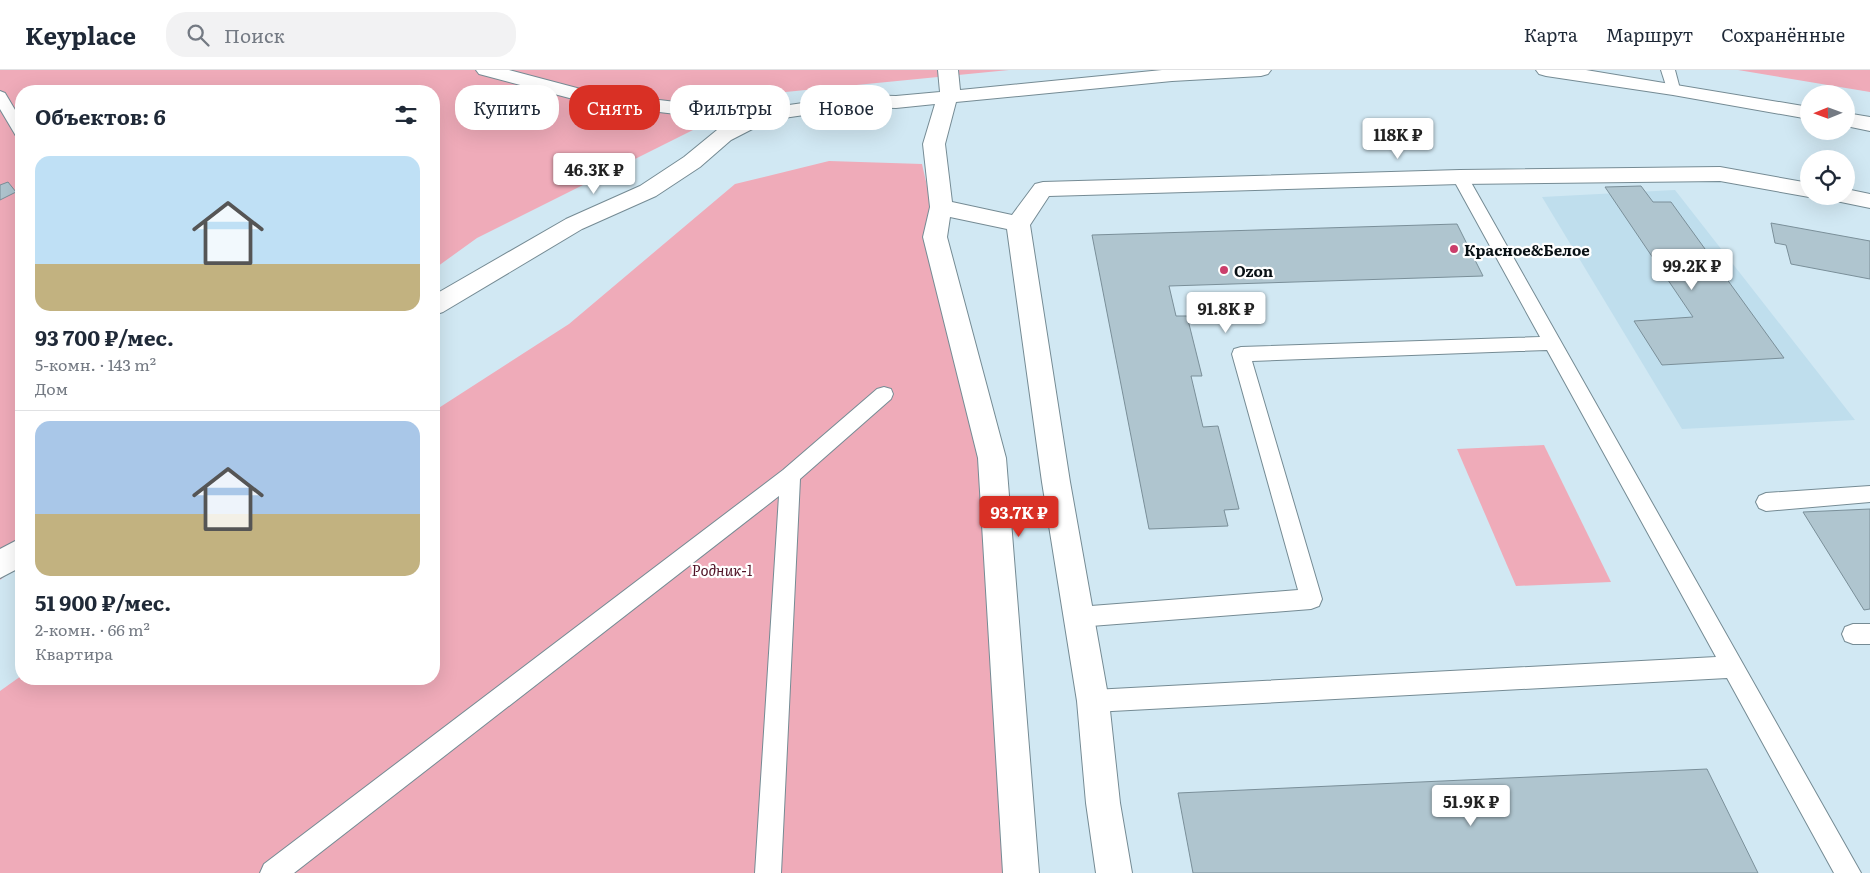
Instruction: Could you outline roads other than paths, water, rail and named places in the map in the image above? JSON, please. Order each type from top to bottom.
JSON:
[{"type":"street","points":[[486,70],[592,98],[670,108]]},
{"type":"street","points":[[948,70],[950,96],[943,108],[934,144],[941,207],[935,237],[992,458],[1021,873]]},
{"type":"street","points":[[790,111],[859,101],[896,102],[1172,75],[1261,70]]},
{"type":"street","points":[[1546,70],[1670,79],[1800,111]]},
{"type":"street","points":[[1855,121],[1870,124]]},
{"type":"street","points":[[440,302],[574,224],[648,191],[692,162],[724,135],[734,130]]},
{"type":"street","points":[[1114,873],[1103,802],[1093,700],[1038,366],[1018,224],[1043,188],[1460,177],[1720,174],[1800,188]]},
{"type":"street","points":[[1855,198],[1870,201]]},
{"type":"street","points":[[941,207],[1018,224]]},
{"type":"street","points":[[0,565],[15,554]]},
{"type":"lane","points":[[0,96],[15,122]]},
{"type":"lane","points":[[1460,177],[1848,873]]},
{"type":"lane","points":[[1078,617],[1310,599],[1241,354],[1552,343]]},
{"type":"lane","points":[[273,873],[790,476],[884,394]]},
{"type":"lane","points":[[768,873],[790,476]]},
{"type":"lane","points":[[1766,502],[1870,494]]},
{"type":"lane","points":[[1093,700],[1733,667]]},
{"type":"place","name":"Красное&Белое","points":[[1454,249]]},
{"type":"place","name":"Ozon","points":[[1224,270]]},
{"type":"park label","name":"Родник-1","points":[[722,569]]}]
